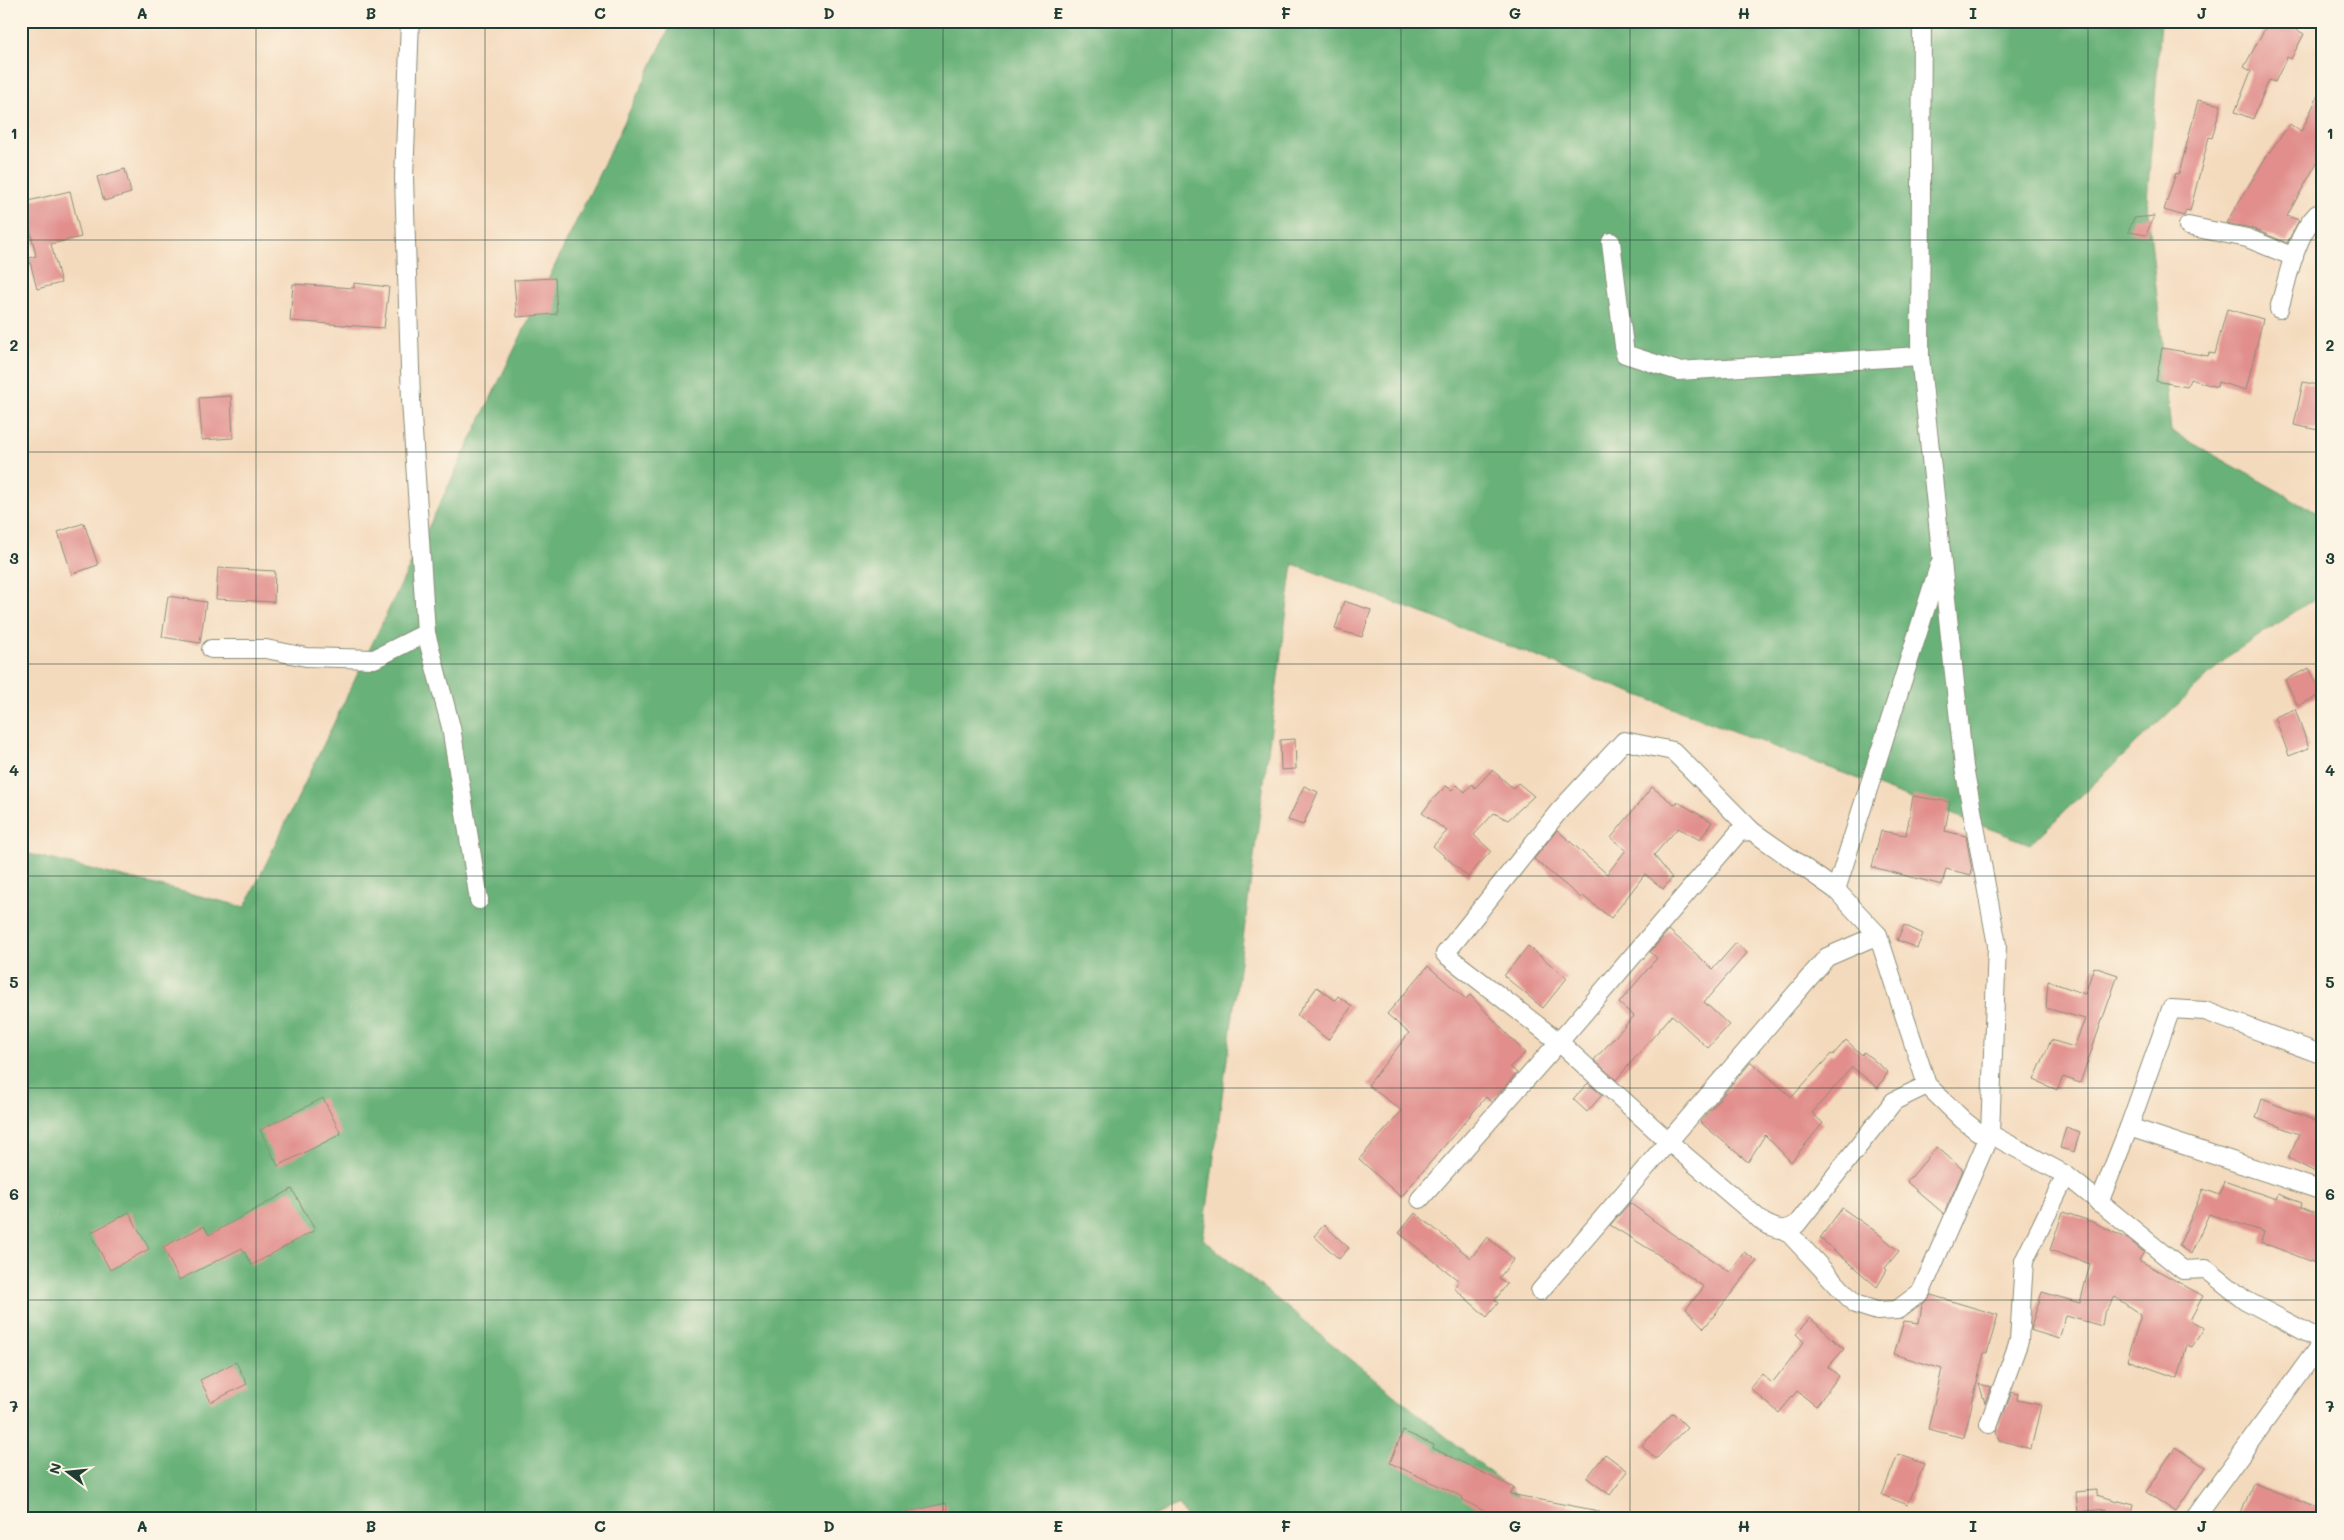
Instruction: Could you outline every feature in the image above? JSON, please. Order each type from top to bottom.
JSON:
[{"type":"street","points":[[410,21],[404,178],[411,400],[426,633],[451,727],[479,900]]},
{"type":"street","points":[[1786,1230],[1855,1304],[1877,1311],[1897,1310],[1921,1292],[1990,1134],[1997,945],[1964,767],[1920,356],[1922,21]]},
{"type":"street","points":[[2279,309],[2294,257],[2309,222],[2317,214],[2323,214]]},
{"type":"street","points":[[2188,226],[2247,238],[2294,257]]},
{"type":"street","points":[[1611,242],[1625,354],[1678,371],[1920,356]]},
{"type":"street","points":[[1836,890],[1941,560]]},
{"type":"street","points":[[211,649],[266,649],[306,657],[374,659],[426,633]]},
{"type":"street","points":[[1927,1085],[1894,1100],[1797,1224],[1786,1230],[1776,1229],[1764,1223],[1668,1142],[1559,1042],[1445,954],[1559,811],[1624,741],[1674,751],[1752,830],[1836,890],[1878,935],[1927,1085],[1963,1120],[1977,1131],[1990,1134],[2066,1175],[2183,1270],[2206,1269],[2245,1300],[2323,1341],[2194,1519]]},
{"type":"street","points":[[1420,1199],[1559,1042],[1739,832],[1752,830]]},
{"type":"street","points":[[1540,1291],[1827,956],[1878,935]]},
{"type":"street","points":[[2099,1203],[2129,1127],[2171,1009],[2205,1011],[2323,1055]]},
{"type":"street","points":[[2129,1127],[2323,1191]]},
{"type":"street","points":[[1989,1424],[2019,1341],[2024,1261],[2066,1175]]},
{"type":"green space","points":[[673,21],[2161,21],[2147,201],[2171,431],[2321,515],[2323,593],[2230,655],[2030,844],[1293,564],[1203,1239],[1547,1519],[1187,1519],[1179,1505],[1145,1519],[21,1519],[21,852],[245,907]]},
{"type":"building","points":[[2269,21],[2281,21],[2304,34],[2291,59],[2287,57],[2275,82],[2269,80],[2253,119],[2235,112],[2251,71],[2244,67]]},
{"type":"building","points":[[2323,85],[2323,152],[2287,216],[2299,220],[2287,243],[2251,228],[2226,223],[2268,154],[2290,124],[2301,132]]},
{"type":"building","points":[[2198,100],[2221,105],[2212,138],[2209,137],[2190,211],[2186,210],[2184,216],[2164,210],[2176,173],[2179,174]]},
{"type":"building","points":[[125,169],[131,193],[104,201],[97,177]]},
{"type":"building","points":[[70,191],[81,237],[51,244],[61,283],[37,289],[29,258],[36,256],[24,202]]},
{"type":"building","points":[[2154,216],[2146,235],[2128,232],[2134,218]]},
{"type":"building","points":[[555,278],[557,314],[517,317],[514,280]]},
{"type":"building","points":[[354,283],[389,287],[384,328],[290,321],[293,284],[354,288]]},
{"type":"building","points":[[2227,309],[2263,319],[2246,390],[2218,382],[2217,387],[2190,379],[2187,387],[2156,381],[2162,348],[2208,356],[2209,353],[2215,354]]},
{"type":"building","points":[[2303,382],[2323,386],[2323,431],[2294,425]]},
{"type":"building","points":[[231,396],[233,438],[202,440],[199,398]]},
{"type":"building","points":[[84,523],[98,565],[72,574],[58,532]]},
{"type":"building","points":[[218,568],[275,571],[274,602],[216,599]]},
{"type":"building","points":[[168,596],[206,602],[200,643],[162,637]]},
{"type":"building","points":[[1344,601],[1371,610],[1362,637],[1335,629]]},
{"type":"building","points":[[2309,668],[2322,694],[2298,706],[2285,680]]},
{"type":"building","points":[[2295,709],[2309,748],[2289,756],[2275,717]]},
{"type":"building","points":[[1295,739],[1296,769],[1281,770],[1280,740]]},
{"type":"building","points":[[1492,770],[1513,788],[1518,783],[1534,796],[1508,820],[1494,813],[1474,835],[1491,851],[1468,877],[1433,846],[1447,831],[1422,813],[1446,786],[1452,790],[1457,785],[1465,792],[1472,784],[1475,788]]},
{"type":"building","points":[[1304,786],[1318,792],[1303,825],[1288,820]]},
{"type":"building","points":[[1652,787],[1675,805],[1678,802],[1712,822],[1700,840],[1678,828],[1654,855],[1672,878],[1663,889],[1645,874],[1611,918],[1583,896],[1581,898],[1534,859],[1557,830],[1607,874],[1626,850],[1611,838]]},
{"type":"building","points":[[1913,796],[1950,802],[1945,831],[1966,836],[1972,870],[1971,875],[1946,869],[1942,885],[1872,867],[1881,831],[1906,835]]},
{"type":"building","points":[[1904,925],[1923,934],[1917,948],[1897,940]]},
{"type":"building","points":[[1669,930],[1713,969],[1736,943],[1747,953],[1704,1002],[1729,1025],[1708,1048],[1672,1015],[1616,1080],[1594,1060],[1634,1016],[1619,1003],[1657,958],[1650,952]]},
{"type":"building","points":[[1528,946],[1567,978],[1543,1008],[1504,976]]},
{"type":"building","points":[[1428,966],[1466,999],[1470,995],[1525,1053],[1510,1067],[1517,1073],[1491,1102],[1486,1097],[1401,1197],[1359,1159],[1402,1111],[1368,1085],[1409,1033],[1387,1014]]},
{"type":"building","points":[[2094,967],[2118,975],[2080,1083],[2063,1077],[2057,1090],[2034,1080],[2051,1040],[2074,1047],[2085,1019],[2046,1008],[2048,981],[2085,994]]},
{"type":"building","points":[[1317,987],[1335,1000],[1338,996],[1352,1006],[1328,1040],[1297,1015]]},
{"type":"building","points":[[1846,1040],[1862,1055],[1864,1052],[1888,1072],[1878,1088],[1852,1067],[1812,1113],[1823,1123],[1791,1162],[1765,1135],[1748,1162],[1700,1122],[1751,1062],[1792,1097]]},
{"type":"building","points":[[1588,1083],[1602,1095],[1587,1112],[1573,1099]]},
{"type":"building","points":[[323,1098],[341,1134],[278,1166],[260,1130]]},
{"type":"building","points":[[2262,1099],[2323,1124],[2323,1176],[2288,1158],[2299,1134],[2256,1118]]},
{"type":"building","points":[[2066,1127],[2080,1132],[2074,1152],[2060,1148]]},
{"type":"building","points":[[1937,1147],[1963,1170],[1944,1214],[1907,1182]]},
{"type":"building","points":[[2224,1181],[2276,1199],[2278,1194],[2302,1203],[2301,1207],[2323,1216],[2323,1266],[2261,1242],[2264,1232],[2209,1214],[2191,1254],[2179,1246],[2203,1189],[2220,1195]]},
{"type":"building","points":[[292,1189],[315,1230],[252,1265],[242,1248],[179,1280],[163,1247],[204,1226],[209,1235]]},
{"type":"building","points":[[1630,1203],[1730,1272],[1744,1252],[1757,1261],[1704,1328],[1686,1309],[1704,1287],[1659,1255],[1610,1225]]},
{"type":"building","points":[[1842,1208],[1875,1231],[1899,1251],[1885,1268],[1887,1270],[1877,1287],[1820,1238]]},
{"type":"building","points":[[129,1212],[149,1249],[110,1270],[90,1233]]},
{"type":"building","points":[[2063,1212],[2093,1222],[2129,1240],[2144,1252],[2139,1260],[2203,1296],[2190,1320],[2204,1328],[2192,1347],[2187,1345],[2178,1378],[2127,1360],[2141,1315],[2115,1297],[2104,1314],[2102,1326],[2066,1316],[2059,1339],[2030,1330],[2042,1292],[2080,1303],[2090,1264],[2050,1250]]},
{"type":"building","points":[[1415,1213],[1471,1258],[1487,1237],[1514,1259],[1499,1278],[1507,1284],[1495,1300],[1498,1303],[1487,1317],[1454,1288],[1459,1281],[1399,1233]]},
{"type":"building","points":[[1324,1225],[1349,1248],[1339,1259],[1314,1236]]},
{"type":"building","points":[[1931,1295],[1998,1315],[1987,1353],[1984,1353],[1964,1438],[1928,1429],[1942,1369],[1894,1354],[1904,1321],[1919,1323],[1922,1305]]},
{"type":"building","points":[[1810,1318],[1844,1349],[1828,1367],[1839,1376],[1816,1406],[1797,1391],[1779,1413],[1750,1388],[1762,1374],[1772,1383],[1804,1342],[1796,1334]]},
{"type":"building","points":[[236,1362],[247,1384],[211,1402],[200,1380]]},
{"type":"building","points":[[1979,1384],[1991,1387],[1985,1403]]},
{"type":"building","points":[[2012,1392],[2018,1394],[2017,1400],[2041,1405],[2031,1449],[1999,1440],[1996,1432]]},
{"type":"building","points":[[1673,1413],[1687,1427],[1656,1459],[1642,1445]]},
{"type":"building","points":[[1403,1431],[1434,1445],[1433,1448],[1514,1488],[1510,1494],[1599,1511],[1598,1519],[1498,1519],[1462,1499],[1463,1497],[1390,1463]]},
{"type":"building","points":[[2175,1447],[2205,1467],[2176,1512],[2146,1492]]},
{"type":"building","points":[[1605,1454],[1628,1471],[1610,1495],[1587,1478]]},
{"type":"building","points":[[1898,1454],[1924,1464],[1908,1505],[1882,1495]]},
{"type":"building","points":[[2253,1483],[2323,1510],[2323,1519],[2239,1519]]},
{"type":"building","points":[[2096,1490],[2096,1495],[2134,1505],[2131,1519],[2104,1519],[2107,1509],[2078,1512],[2076,1492]]},
{"type":"building","points":[[946,1503],[950,1519],[904,1519],[903,1513]]}]
